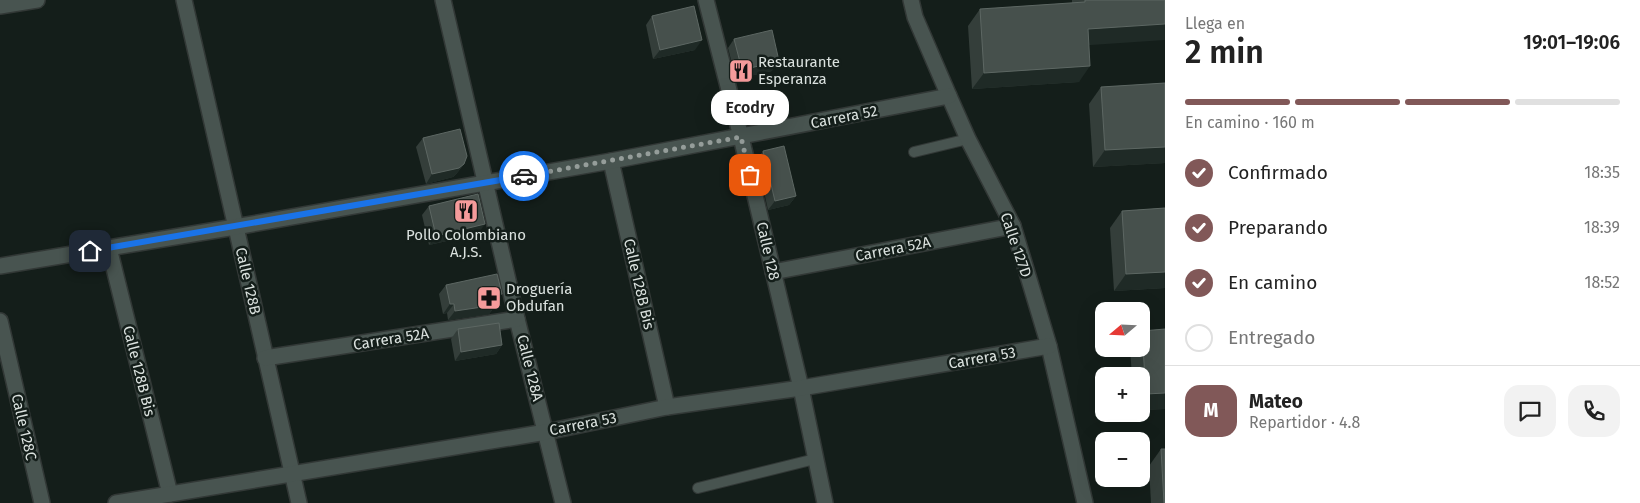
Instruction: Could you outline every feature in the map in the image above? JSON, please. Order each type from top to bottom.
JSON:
[{"type":"street","points":[[0,6],[37,0]]},
{"type":"street","name":"Calle 128B","points":[[184,0],[299,503]]},
{"type":"street","name":"Calle 128A","points":[[443,0],[517,319],[563,503]]},
{"type":"street","name":"Calle 128","points":[[706,0],[801,388],[825,503]]},
{"type":"street","name":"Calle 127D","points":[[911,0],[915,17],[968,139],[1012,226],[1049,346],[1085,503]]},
{"type":"street","name":"Carrera 52","points":[[0,266],[611,161],[949,96]]},
{"type":"street","name":"Calle 128B Bis","points":[[611,161],[667,407]]},
{"type":"street","name":"Carrera 52A","points":[[773,272],[1012,226]]},
{"type":"street","name":"Calle 128B Bis","points":[[109,248],[170,494]]},
{"type":"street","name":"Carrera 52A","points":[[265,358],[517,319]]},
{"type":"street","name":"Calle 128C","points":[[0,321],[42,503]]},
{"type":"street","name":"Carrera 53","points":[[116,503],[546,432],[667,407],[801,388],[1049,346]]},
{"type":"lane","points":[[914,152],[968,139]]},
{"type":"lane","points":[[698,488],[815,460]]},
{"type":"building","points":[[1085,0],[1165,0],[1165,24],[1088,29],[1090,66],[984,73],[980,9],[1085,2]]},
{"type":"building","points":[[694,6],[702,40],[660,50],[652,16]]},
{"type":"building","points":[[772,30],[779,61],[742,70],[734,39]]},
{"type":"building","points":[[1165,83],[1165,147],[1105,150],[1101,87]]},
{"type":"building","points":[[460,129],[467,156],[464,164],[459,168],[432,174],[423,138]]},
{"type":"building","points":[[784,146],[796,196],[775,201],[763,151]]},
{"type":"building","points":[[478,194],[485,224],[436,236],[429,206]]},
{"type":"building","points":[[1165,208],[1165,272],[1126,274],[1122,211]]},
{"type":"building","points":[[497,274],[502,294],[494,295],[496,305],[455,311],[454,304],[450,304],[446,285]]},
{"type":"building","points":[[499,323],[502,345],[461,352],[458,329]]},
{"type":"building","points":[[1165,329],[1165,393],[1150,394],[1150,367],[1144,367],[1144,358],[1150,358],[1150,330]]},
{"type":"building","points":[[1161,449],[1165,449],[1165,503],[1164,503]]},
{"type":"way so far","points":[[524,176],[741,137],[750,175]]},
{"type":"place","name":"Restaurante Esperanza","points":[[741,71]]},
{"type":"place","name":"Ecodry","points":[[750,175]]},
{"type":"place","name":"Pollo Colombiano A.J.S.","points":[[466,211]]},
{"type":"place","name":"Droguería Obdufan","points":[[489,298]]},
{"type":"route","points":[[90,251],[524,176]]}]
